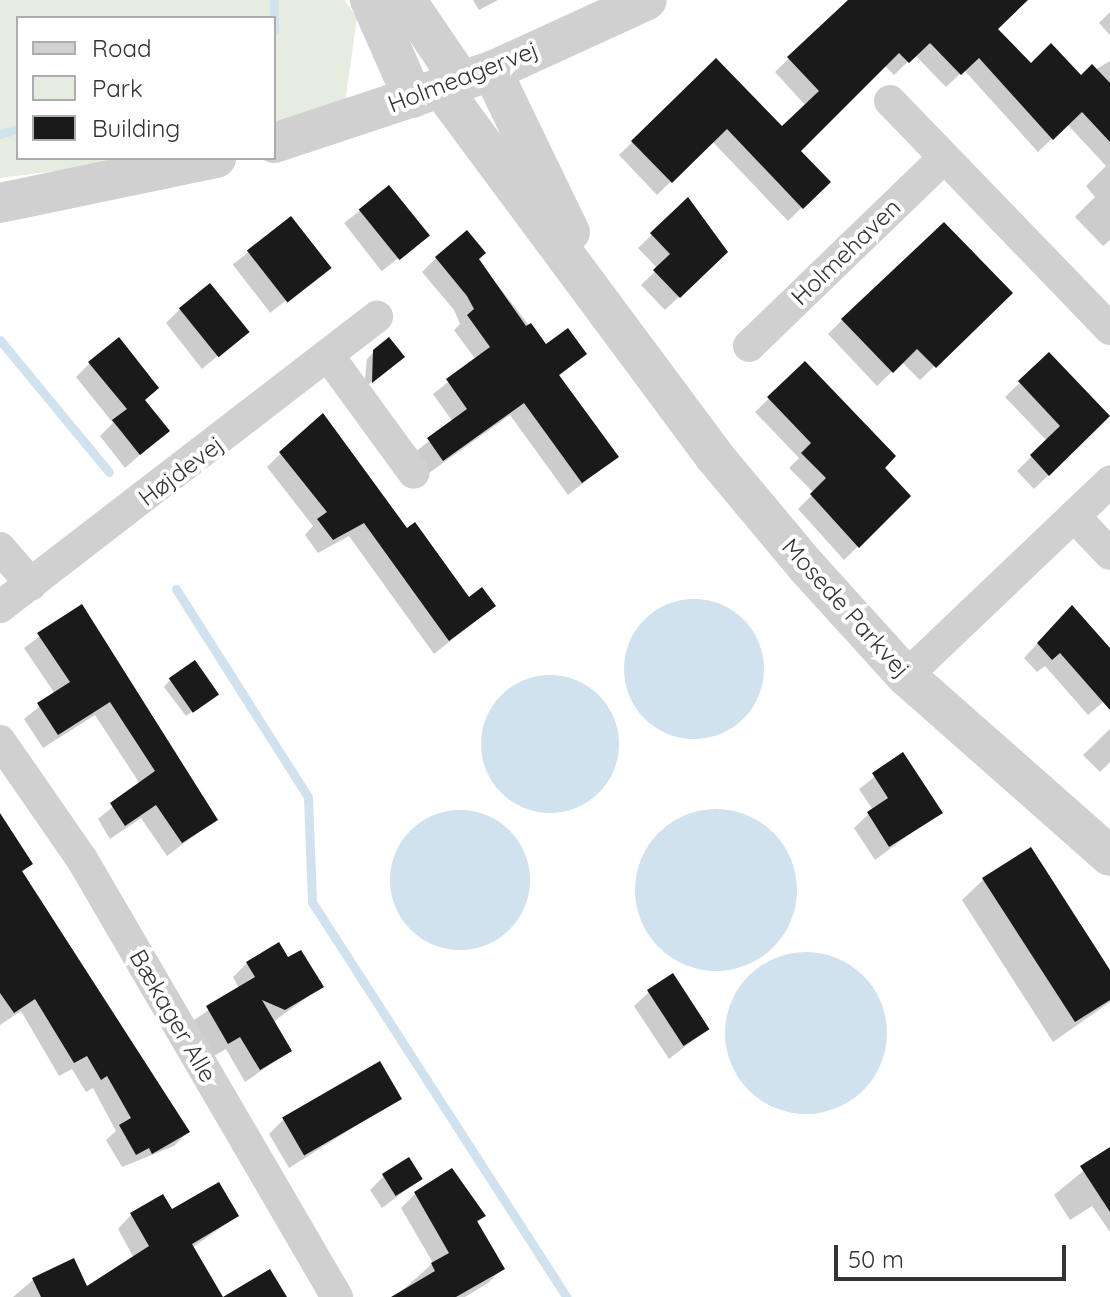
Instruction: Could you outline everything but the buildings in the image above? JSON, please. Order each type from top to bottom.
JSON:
[{"type":"street","name":"Mosede Parkvej","points":[[370,0],[452,85],[528,154],[621,323]]},
{"type":"street","name":"Mosede Parkvej","points":[[406,0],[452,85],[715,457],[906,676],[1110,856]]},
{"type":"street","name":"Holmeagervej","points":[[276,142],[452,85],[647,0]]},
{"type":"street","points":[[890,101],[1110,329]]},
{"type":"street","name":"Holmehaven","points":[[749,346],[944,158]]},
{"type":"street","points":[[0,203],[206,160]]},
{"type":"street","name":"Højdevej","points":[[0,607],[330,358],[377,317]]},
{"type":"street","points":[[330,358],[414,473]]},
{"type":"street","points":[[906,676],[1110,482]]},
{"type":"street","points":[[1074,516],[1110,554]]},
{"type":"street","points":[[0,548],[31,584]]},
{"type":"street","name":"Bækager Alle","points":[[0,741],[83,861],[337,1297]]},
{"type":"green space","points":[[0,0],[344,0],[357,18],[345,103],[276,123],[276,16],[16,16],[16,160],[141,160],[0,178]]},
{"type":"water","points":[[694,599],[721,604],[744,619],[759,642],[764,669],[759,696],[744,719],[721,734],[694,739],[667,734],[644,719],[629,696],[624,669],[629,642],[644,619],[667,604]]},
{"type":"water","points":[[550,675],[576,680],[599,695],[614,718],[619,744],[614,770],[599,793],[576,808],[550,813],[524,808],[501,793],[486,770],[481,744],[486,718],[501,695],[524,680]]},
{"type":"water","points":[[716,809],[747,815],[773,833],[791,859],[797,890],[791,921],[773,947],[747,965],[716,971],[685,965],[659,947],[641,921],[635,890],[641,859],[659,833],[685,815]]},
{"type":"water","points":[[460,810],[487,816],[509,831],[524,853],[530,880],[524,907],[509,929],[487,944],[460,950],[433,944],[411,929],[396,907],[390,880],[396,853],[411,831],[433,816]]},
{"type":"water","points":[[806,952],[837,958],[863,976],[881,1002],[887,1033],[881,1064],[863,1090],[837,1108],[806,1114],[775,1108],[749,1090],[731,1064],[725,1033],[731,1002],[749,976],[775,958]]},
{"type":"waterway","points":[[274,0],[274,16]]},
{"type":"waterway","points":[[0,134],[16,130]]},
{"type":"waterway","points":[[0,340],[109,472]]},
{"type":"waterway","points":[[176,589],[308,797],[312,902],[567,1297]]}]
